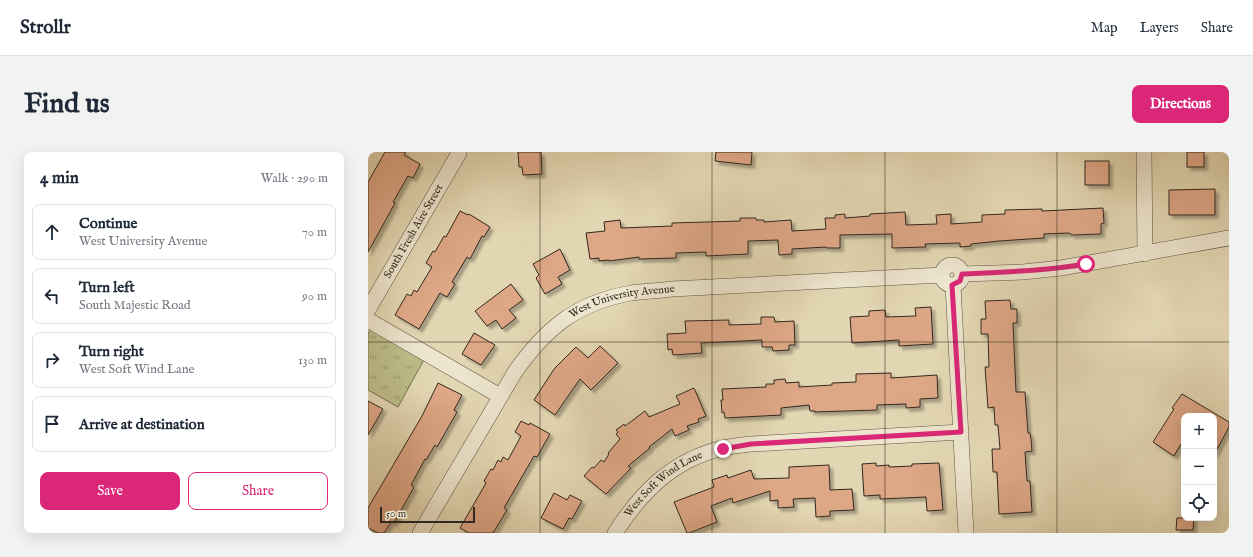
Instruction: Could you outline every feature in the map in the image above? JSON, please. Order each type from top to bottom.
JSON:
[{"type":"street","points":[[1144,152],[1145,254]]},
{"type":"street","name":"South Fresh Aire Street","points":[[368,310],[459,153]]},
{"type":"street","name":"West University Avenue","points":[[420,533],[500,396],[529,352],[545,335],[573,313],[596,303],[633,293],[672,289],[952,278],[1024,272],[1061,268],[1229,238]]},
{"type":"street","points":[[952,278],[966,533]]},
{"type":"street","points":[[368,320],[500,396]]},
{"type":"street","name":"West Soft Wind Lane","points":[[615,533],[628,513],[645,492],[668,472],[705,454],[751,444],[961,432]]},
{"type":"green space","points":[[372,327],[426,356],[398,407],[368,390],[368,334]]},
{"type":"building","points":[[385,152],[406,152],[404,155],[420,164],[413,178],[408,176],[368,252],[368,182]]},
{"type":"building","points":[[518,152],[541,152],[542,174],[523,175],[522,167],[519,167]]},
{"type":"building","points":[[716,152],[752,152],[751,165],[715,161]]},
{"type":"building","points":[[1187,152],[1204,152],[1204,167],[1187,167]]},
{"type":"building","points":[[1085,161],[1109,161],[1109,185],[1085,185]]},
{"type":"building","points":[[1215,189],[1215,215],[1169,215],[1169,190]]},
{"type":"building","points":[[1103,208],[1104,223],[1101,224],[1101,234],[1044,234],[1044,238],[971,244],[971,246],[960,247],[960,243],[925,244],[926,247],[892,248],[892,234],[840,235],[840,248],[826,247],[792,249],[792,254],[779,255],[778,240],[748,241],[748,254],[706,256],[706,252],[676,253],[676,258],[639,259],[639,257],[599,261],[599,258],[590,259],[586,233],[605,231],[604,222],[620,220],[621,228],[672,226],[672,223],[740,221],[740,218],[756,218],[756,220],[764,220],[764,222],[791,220],[792,231],[826,229],[825,218],[835,218],[835,215],[845,214],[845,218],[870,216],[870,214],[905,212],[906,225],[937,224],[936,215],[951,214],[951,224],[982,222],[982,215],[1005,214],[1005,210],[1042,209],[1042,211]]},
{"type":"building","points":[[460,211],[468,215],[469,214],[490,227],[484,237],[482,236],[470,259],[467,257],[452,282],[455,284],[447,297],[440,293],[419,329],[395,315],[407,294],[411,296],[414,290],[417,292],[432,267],[426,263],[433,251],[435,252],[444,236],[446,237]]},
{"type":"building","points":[[560,249],[570,270],[558,277],[562,284],[545,294],[536,278],[539,275],[533,264]]},
{"type":"building","points":[[511,284],[523,300],[509,310],[516,318],[502,329],[496,320],[487,326],[475,311]]},
{"type":"building","points":[[1010,300],[1011,309],[1017,309],[1017,323],[1013,323],[1016,392],[1025,392],[1028,433],[1030,433],[1031,439],[1032,451],[1025,452],[1027,481],[1030,481],[1032,512],[999,514],[997,472],[993,472],[992,449],[1000,449],[998,425],[995,425],[994,407],[988,408],[985,367],[989,367],[988,334],[981,334],[981,319],[986,319],[985,301]]},
{"type":"building","points":[[931,307],[933,344],[899,346],[899,340],[852,343],[850,317],[869,316],[869,311],[885,310],[886,317],[916,316],[915,308]]},
{"type":"building","points":[[761,317],[774,317],[775,322],[794,321],[795,345],[789,345],[789,350],[773,351],[772,347],[762,347],[762,340],[701,343],[702,353],[673,355],[672,349],[668,350],[667,334],[686,333],[685,321],[729,320],[729,325],[761,324]]},
{"type":"building","points":[[474,333],[495,345],[481,365],[462,354]]},
{"type":"building","points":[[600,346],[618,363],[591,390],[580,379],[555,415],[534,400],[554,369],[576,347],[588,358]]},
{"type":"building","points":[[891,373],[891,378],[937,375],[938,398],[920,399],[920,407],[906,408],[906,404],[877,405],[877,410],[815,412],[810,411],[809,405],[781,408],[781,415],[725,418],[724,412],[722,413],[722,389],[766,387],[766,384],[774,384],[774,380],[785,379],[786,383],[799,382],[799,387],[832,385],[832,383],[856,382],[856,374]]},
{"type":"building","points":[[438,383],[462,395],[454,410],[457,412],[437,447],[435,445],[426,460],[425,459],[411,485],[414,487],[394,523],[391,522],[384,533],[378,533],[368,528],[368,508],[422,416]]},
{"type":"building","points":[[694,388],[706,416],[698,419],[699,422],[687,426],[689,430],[675,436],[672,429],[628,466],[631,468],[606,494],[584,476],[601,460],[604,462],[609,454],[608,453],[620,439],[616,434],[618,432],[616,430],[624,424],[625,426],[645,411],[649,417],[680,404],[676,396]]},
{"type":"building","points":[[1182,394],[1214,413],[1181,413],[1181,444],[1174,456],[1153,442],[1174,409],[1172,408]]},
{"type":"building","points":[[368,401],[383,409],[368,435]]},
{"type":"building","points":[[1217,415],[1229,422],[1229,427],[1217,449]]},
{"type":"building","points":[[521,421],[529,425],[530,423],[550,434],[537,457],[534,456],[504,508],[507,510],[493,533],[469,533],[460,528],[486,483],[484,481],[491,469],[493,470],[498,460],[501,462],[503,457],[508,460],[521,436],[515,432]]},
{"type":"building","points":[[876,463],[876,466],[889,465],[889,467],[939,463],[943,510],[927,511],[926,497],[880,499],[880,495],[864,496],[862,464]]},
{"type":"building","points":[[829,465],[830,490],[852,489],[854,510],[830,511],[830,516],[816,517],[815,498],[793,499],[794,507],[778,508],[778,500],[770,501],[770,491],[733,503],[732,498],[711,506],[717,522],[687,533],[674,502],[714,487],[712,480],[727,475],[728,478],[751,470],[754,479],[789,478],[789,467]]},
{"type":"building","points":[[554,493],[567,500],[570,495],[582,501],[572,519],[569,518],[563,529],[541,518]]},
{"type":"building","points":[[1177,518],[1181,518],[1181,521],[1194,521],[1193,530],[1176,530]]},
{"type":"route","points":[[723,449],[751,444],[961,432],[952,285],[960,281],[962,274],[1024,272],[1086,264]]}]
